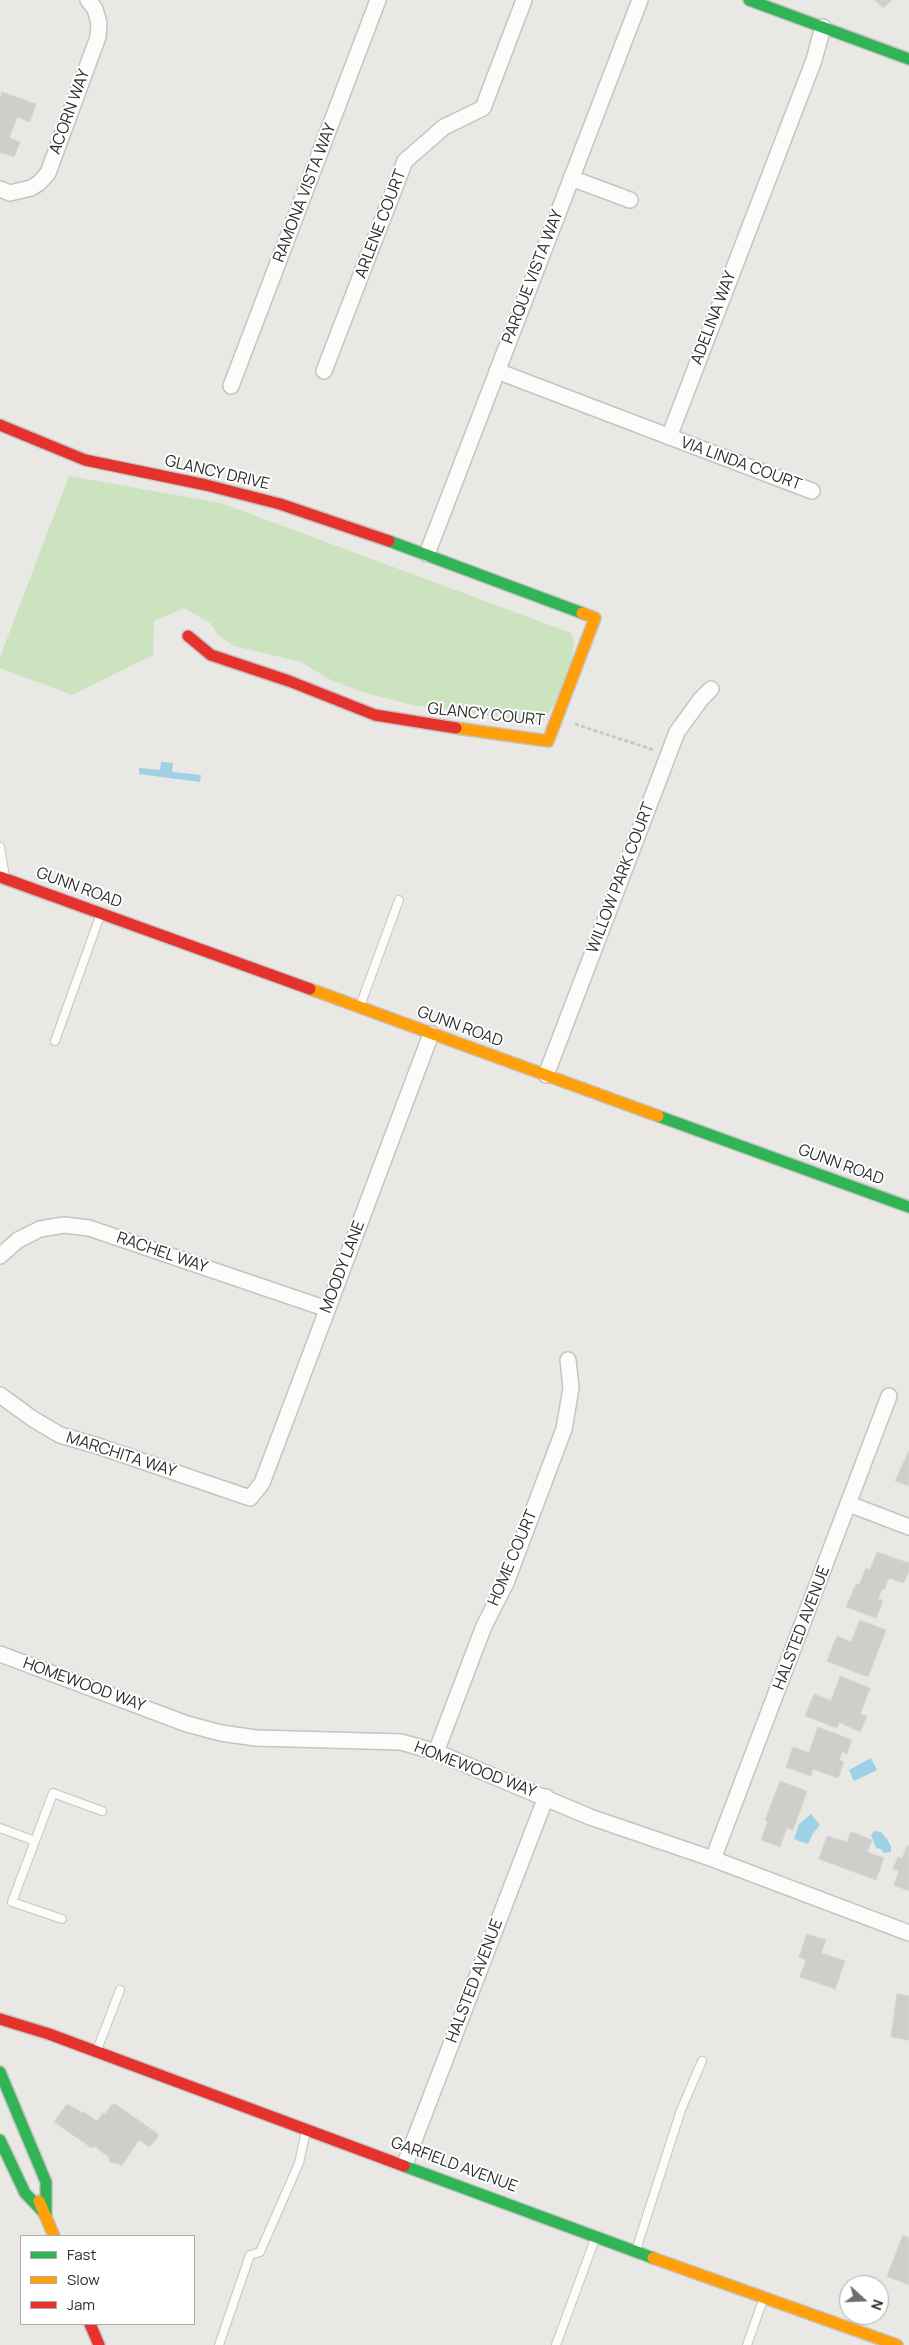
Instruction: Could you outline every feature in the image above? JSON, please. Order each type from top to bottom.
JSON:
[{"type":"street","name":"ACORN WAY","points":[[0,189],[10,193],[31,188],[39,183],[48,173],[98,37],[99,22],[95,9],[88,0]]},
{"type":"street","name":"RAMONA VISTA WAY","points":[[232,386],[378,0]]},
{"type":"street","name":"ARLENE COURT","points":[[324,371],[405,161],[444,127],[483,108],[524,0]]},
{"type":"street","name":"PARQUE VISTA WAY","points":[[427,554],[640,0]]},
{"type":"street","points":[[748,0],[909,59]]},
{"type":"street","name":"ADELINA WAY","points":[[669,437],[814,60],[823,27]]},
{"type":"street","points":[[571,178],[630,200]]},
{"type":"street","points":[[497,371],[669,437]]},
{"type":"street","name":"GLANCY DRIVE","points":[[0,425],[86,460],[280,504],[427,554]]},
{"type":"street","name":"VIA LINDA COURT","points":[[669,437],[812,491]]},
{"type":"street","name":"GLANCY COURT","points":[[188,636],[212,655],[289,681],[343,704],[384,717],[548,741],[595,618],[427,554]]},
{"type":"street","name":"WILLOW PARK COURT","points":[[546,1075],[669,755],[684,720],[711,689]]},
{"type":"street","name":"GUNN ROAD","points":[[2,878],[909,1207]]},
{"type":"street","name":"MOODY LANE","points":[[250,1498],[262,1483],[431,1034]]},
{"type":"street","name":"RACHEL WAY","points":[[0,1256],[18,1240],[40,1230],[64,1225],[89,1228],[327,1309]]},
{"type":"street","name":"HOME COURT","points":[[436,1752],[484,1626],[506,1583],[564,1429],[571,1388],[568,1360]]},
{"type":"street","name":"MARCHITA WAY","points":[[0,1395],[33,1419],[60,1435],[98,1446],[250,1498]]},
{"type":"street","name":"HALSTED AVENUE","points":[[714,1859],[889,1396]]},
{"type":"street","points":[[849,1504],[909,1527]]},
{"type":"street","name":"HOMEWOOD WAY","points":[[0,1654],[187,1724],[221,1733],[256,1738],[339,1738],[401,1742],[436,1752],[590,1817],[714,1859],[909,1933]]},
{"type":"street","name":"HALSTED AVENUE","points":[[405,2164],[546,1797]]},
{"type":"street","name":"GARFIELD AVENUE","points":[[0,2019],[97,2052],[405,2164],[764,2299],[897,2345]]},
{"type":"street","points":[[0,2072],[46,2182],[46,2215]]},
{"type":"street","points":[[0,2140],[24,2193],[46,2215]]},
{"type":"street","points":[[15,2143],[54,2235]]},
{"type":"street","points":[[90,2325],[99,2345]]},
{"type":"lane","points":[[0,847],[2,878]]},
{"type":"lane","points":[[359,1008],[399,900]]},
{"type":"lane","points":[[55,1041],[101,914]]},
{"type":"lane","points":[[62,1919],[12,1902],[53,1793],[102,1811]]},
{"type":"lane","points":[[0,1828],[35,1841]]},
{"type":"lane","points":[[97,2052],[120,1990]]},
{"type":"lane","points":[[636,2250],[681,2110],[702,2061]]},
{"type":"lane","points":[[219,2345],[250,2255],[260,2252],[299,2163],[306,2129]]},
{"type":"lane","points":[[556,2345],[596,2235]]},
{"type":"lane","points":[[747,2345],[764,2299]]},
{"type":"path","points":[[557,718],[669,755]]},
{"type":"green space","points":[[69,476],[221,503],[571,633],[574,641],[572,661],[554,705],[541,723],[412,705],[359,691],[329,679],[301,662],[234,646],[218,635],[210,623],[184,608],[154,621],[153,655],[72,695],[0,668],[0,657]]},
{"type":"water","points":[[161,762],[173,763],[172,772],[201,775],[200,782],[139,774],[139,768],[160,770]]},
{"type":"water","points":[[871,1758],[877,1770],[854,1781],[849,1770]]},
{"type":"water","points":[[811,1814],[820,1825],[813,1833],[808,1844],[794,1839],[799,1824]]},
{"type":"water","points":[[874,1831],[881,1832],[887,1839],[891,1846],[891,1852],[884,1853],[881,1849],[876,1848],[871,1835]]},
{"type":"building","points":[[875,0],[892,0],[883,8]]},
{"type":"building","points":[[2,92],[36,104],[30,122],[17,117],[9,138],[20,142],[14,157],[0,152],[0,98]]},
{"type":"building","points":[[909,1451],[909,1486],[895,1481]]},
{"type":"building","points":[[877,1552],[909,1563],[909,1571],[904,1583],[889,1578],[878,1599],[883,1601],[876,1618],[846,1607],[856,1584],[859,1585],[866,1568],[870,1570]]},
{"type":"building","points":[[860,1620],[886,1630],[868,1677],[827,1661],[837,1636],[851,1642]]},
{"type":"building","points":[[840,1676],[870,1688],[860,1714],[867,1716],[860,1732],[839,1722],[837,1728],[805,1716],[814,1694],[831,1701]]},
{"type":"building","points":[[818,1727],[852,1740],[847,1754],[842,1752],[839,1760],[844,1762],[838,1778],[813,1769],[811,1776],[786,1767],[793,1747],[809,1753]]},
{"type":"building","points":[[780,1781],[807,1791],[793,1830],[787,1828],[780,1847],[761,1840],[768,1821],[765,1820]]},
{"type":"building","points":[[851,1832],[872,1840],[867,1852],[884,1858],[876,1880],[819,1859],[827,1836],[847,1842]]},
{"type":"building","points":[[907,1846],[909,1846],[909,1891],[894,1885],[899,1871],[893,1869],[898,1857],[902,1859]]},
{"type":"building","points":[[807,1934],[826,1940],[821,1953],[845,1961],[835,1989],[800,1977],[806,1960],[799,1957]]},
{"type":"building","points":[[897,1994],[909,1996],[909,2040],[891,2037]]},
{"type":"building","points":[[67,2104],[97,2121],[103,2113],[106,2114],[110,2106],[115,2104],[158,2134],[158,2137],[149,2147],[139,2140],[122,2165],[111,2162],[109,2157],[94,2146],[92,2148],[54,2122]]},
{"type":"building","points":[[903,2235],[909,2238],[909,2285],[887,2275]]},
{"type":"traffic: fast","points":[[749,0],[909,59]]},
{"type":"traffic: fast","points":[[389,541],[582,613]]},
{"type":"traffic: fast","points":[[658,1116],[909,1207]]},
{"type":"traffic: fast","points":[[0,2072],[46,2182],[46,2215]]},
{"type":"traffic: fast","points":[[0,2140],[25,2193],[46,2215]]},
{"type":"traffic: fast","points":[[404,2166],[653,2258]]},
{"type":"traffic: slow","points":[[456,728],[548,741],[595,618],[582,613]]},
{"type":"traffic: slow","points":[[310,989],[658,1116]]},
{"type":"traffic: slow","points":[[39,2201],[54,2235]]},
{"type":"traffic: slow","points":[[653,2258],[897,2345]]},
{"type":"traffic: jam","points":[[0,425],[85,460],[206,485],[280,504],[389,541]]},
{"type":"traffic: jam","points":[[188,636],[211,655],[289,681],[375,715],[456,728]]},
{"type":"traffic: jam","points":[[0,877],[310,989]]},
{"type":"traffic: jam","points":[[0,2019],[49,2034],[404,2166]]},
{"type":"traffic: jam","points":[[90,2325],[99,2345]]}]
